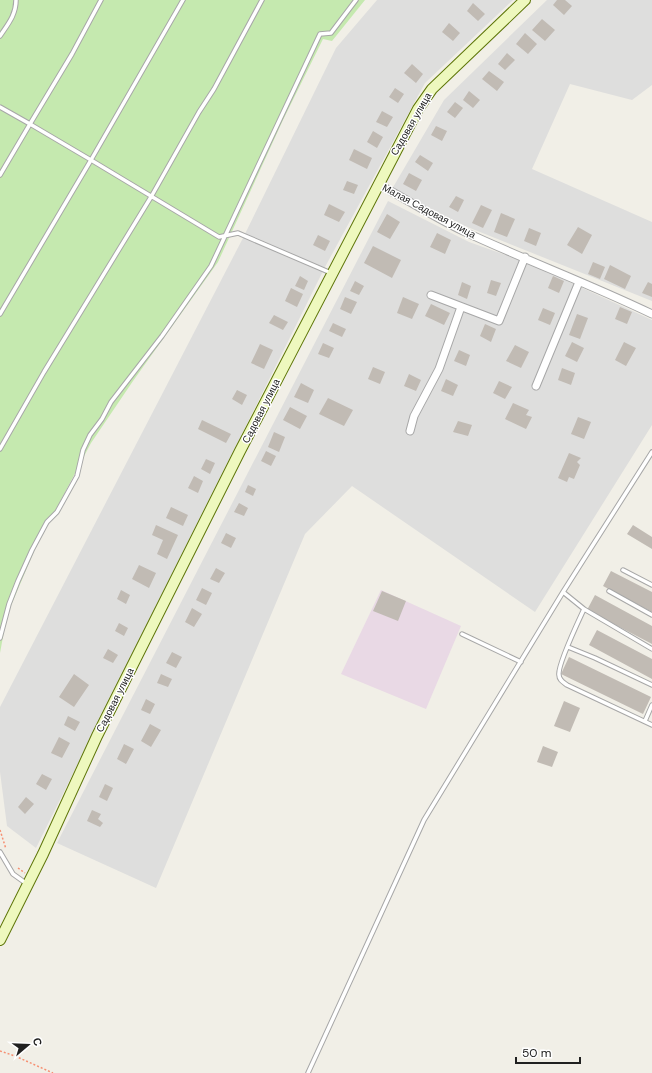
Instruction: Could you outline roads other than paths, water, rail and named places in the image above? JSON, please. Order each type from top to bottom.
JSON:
[{"type":"main road","name":"Садовая улица","points":[[0,940],[43,854],[100,729],[240,451],[418,109],[432,89],[519,2]]},
{"type":"street","name":"Малая Садовая улица","points":[[378,184],[462,230],[579,282],[615,296],[652,314]]},
{"type":"street","points":[[431,295],[499,320],[525,257]]},
{"type":"street","points":[[536,386],[579,282]]},
{"type":"street","points":[[410,431],[414,416],[439,369],[461,307]]},
{"type":"lane","points":[[0,36],[12,19],[16,8],[16,0]]},
{"type":"lane","points":[[0,175],[72,54],[101,0]]},
{"type":"lane","points":[[0,314],[183,0]]},
{"type":"lane","points":[[0,449],[44,372],[151,197],[199,112],[214,89],[262,0]]},
{"type":"lane","points":[[0,638],[9,604],[29,556],[47,522],[57,512],[77,476],[83,450],[90,436],[102,419],[111,402],[162,336],[211,266],[320,34],[331,33],[356,0]]},
{"type":"lane","points":[[0,107],[219,237],[238,233],[332,274]]},
{"type":"lane","points":[[308,1073],[424,820],[563,592],[652,452]]},
{"type":"lane","points":[[623,570],[652,585]]},
{"type":"lane","points":[[609,591],[652,615]]},
{"type":"lane","points":[[563,592],[584,609],[652,649]]},
{"type":"lane","points":[[584,609],[558,674],[560,680],[566,685],[652,724]]},
{"type":"lane","points":[[462,634],[521,662]]},
{"type":"lane","points":[[568,647],[652,685]]},
{"type":"lane","points":[[645,721],[652,705]]},
{"type":"lane","points":[[0,852],[13,874],[29,881]]}]
